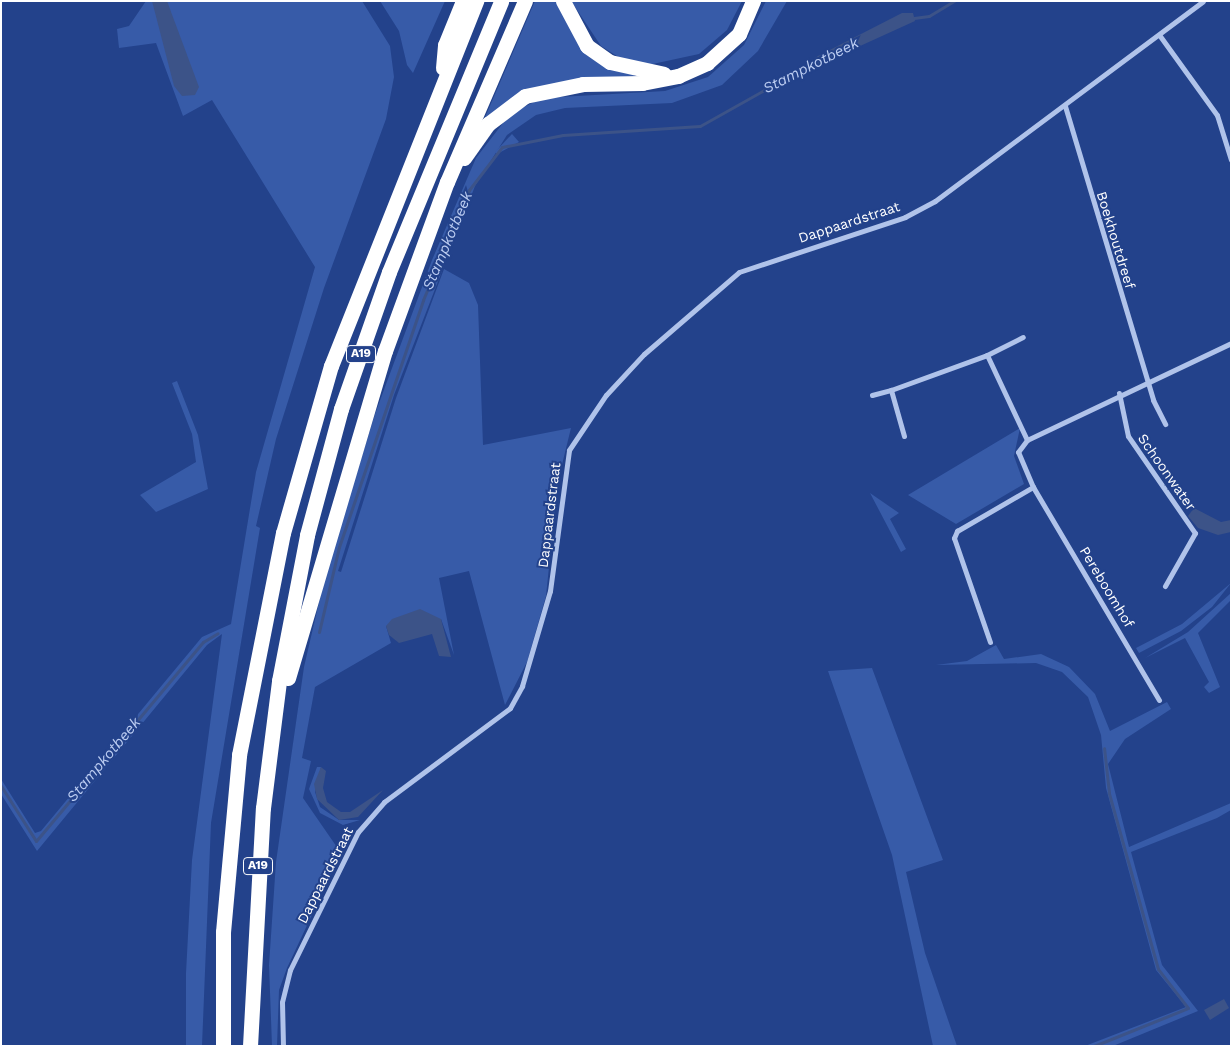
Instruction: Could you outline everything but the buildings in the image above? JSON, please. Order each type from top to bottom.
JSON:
[{"type":"highway","points":[[441,82],[445,45],[463,1]]},
{"type":"highway","name":"A19","points":[[221,1041],[223,932],[239,755],[283,533],[331,366],[441,82],[476,1]]},
{"type":"highway","name":"A19","points":[[250,1046],[257,884],[274,722],[307,535],[341,409],[393,263],[500,1]]},
{"type":"highway","points":[[274,722],[369,397],[447,182],[525,1]]},
{"type":"highway","points":[[563,1],[587,46],[610,62],[678,76]]},
{"type":"highway","points":[[447,182],[488,124],[525,96],[574,85],[642,83],[678,76],[723,51],[739,34],[753,1]]},
{"type":"highway","points":[[251,1012],[259,1046]]},
{"type":"street","name":"Dappaardstraat","points":[[283,1046],[282,1002],[290,970],[358,832],[384,802],[510,708],[522,686],[550,591],[569,450],[606,395],[651,348],[739,272],[912,213],[953,190],[1160,36],[1203,1]]},
{"type":"street","points":[[1160,36],[1217,115],[1231,160]]},
{"type":"street","name":"Boekhoutdreef","points":[[1065,106],[1150,379]]},
{"type":"street","points":[[872,395],[891,390],[987,355],[1022,337]]},
{"type":"street","points":[[987,355],[1027,440],[1119,393],[1231,343]]},
{"type":"street","name":"Schoonwater","points":[[1150,379],[1153,400],[1165,424]]},
{"type":"street","points":[[891,390],[904,436]]},
{"type":"street","name":"Schoonwater","points":[[1119,393],[1128,436],[1195,533],[1164,586]]},
{"type":"street","name":"Pereboomhof","points":[[1027,440],[1020,447],[1018,459],[1159,700]]},
{"type":"street","points":[[990,642],[954,538],[956,531],[1033,487]]},
{"type":"shaded area","points":[[146,1],[362,1],[390,46],[394,77],[386,119],[324,288],[276,439],[256,526],[260,528],[211,823],[202,1046],[186,1046],[186,973],[192,860],[222,634],[207,645],[37,851],[1,794],[1,779],[35,833],[41,831],[202,637],[231,624],[256,472],[315,267],[212,100],[183,116],[156,43],[119,48],[117,29],[129,26]]},
{"type":"shaded area","points":[[152,1],[167,1],[199,87],[195,95],[182,96],[174,86]]},
{"type":"shaded area","points":[[380,1],[445,1],[413,73],[407,65],[399,31]]},
{"type":"shaded area","points":[[535,1],[557,1],[577,42],[635,76],[570,81],[483,122]]},
{"type":"shaded area","points":[[571,1],[742,1],[727,30],[699,54],[648,65],[620,58],[601,46]]},
{"type":"shaded area","points":[[766,1],[787,1],[758,51],[722,85],[672,103],[565,108],[536,115],[507,135],[475,186],[394,395],[338,571],[341,572],[396,398],[444,269],[469,283],[478,305],[483,445],[571,428],[558,481],[546,596],[527,662],[505,705],[469,571],[439,578],[454,655],[441,619],[386,626],[391,643],[315,687],[302,758],[311,761],[303,798],[341,853],[287,968],[279,990],[277,1046],[272,1046],[269,965],[276,862],[304,667],[326,572],[375,414],[432,260],[476,158],[510,114],[542,98],[665,91],[708,77],[744,45]]},
{"type":"shaded area","points":[[902,13],[913,13],[915,21],[814,67],[811,61],[818,56]]},
{"type":"shaded area","points":[[512,134],[519,142],[497,154],[495,152]]},
{"type":"shaded area","points":[[177,381],[198,435],[208,489],[156,512],[140,495],[196,462],[192,434],[172,383]]},
{"type":"shaded area","points":[[1020,428],[1014,456],[1024,484],[956,524],[908,495]]},
{"type":"shaded area","points":[[870,493],[899,513],[890,519],[906,549],[901,552]]},
{"type":"shaded area","points":[[1194,508],[1221,522],[1231,520],[1231,532],[1218,535],[1198,528],[1188,516]]},
{"type":"shaded area","points":[[1231,583],[1212,607],[1181,631],[1139,653],[1136,648],[1182,624]]},
{"type":"shaded area","points":[[1231,593],[1231,600],[1198,633],[1220,687],[1209,693],[1204,687],[1209,682],[1185,638],[1145,658],[1188,632]]},
{"type":"shaded area","points":[[420,609],[441,619],[451,657],[439,656],[432,634],[399,643],[389,635],[386,626],[392,619]]},
{"type":"shaded area","points":[[996,645],[1004,659],[1041,654],[1069,667],[1095,694],[1110,731],[1167,702],[1171,709],[1125,739],[1108,764],[1129,847],[1231,803],[1231,810],[1217,818],[1131,852],[1162,965],[1198,1011],[1113,1046],[1085,1046],[1186,1007],[1156,970],[1106,788],[1101,735],[1088,697],[1062,672],[1036,663],[936,665],[967,661]]},
{"type":"shaded area","points":[[872,668],[943,860],[906,872],[925,953],[957,1046],[933,1046],[892,855],[828,671]]},
{"type":"shaded area","points":[[317,767],[321,767],[315,792],[320,807],[339,820],[360,820],[343,825],[320,813],[309,789]]},
{"type":"shaded area","points":[[321,767],[326,771],[323,788],[327,802],[341,812],[350,812],[383,790],[358,817],[339,820],[317,799],[314,784]]},
{"type":"shaded area","points":[[1224,999],[1229,1008],[1210,1020],[1204,1010]]},
{"type":"waterway","name":"Stampkotbeek","points":[[914,18],[929,16],[954,1]]},
{"type":"waterway","name":"Stampkotbeek","points":[[319,632],[339,547],[423,300],[469,190],[502,147],[563,135],[700,126],[814,62]]},
{"type":"waterway","name":"Stampkotbeek","points":[[1,786],[36,841],[203,642],[218,633]]},
{"type":"waterway","points":[[1094,1046],[1188,1008],[1158,969],[1109,793],[1104,748]]}]
